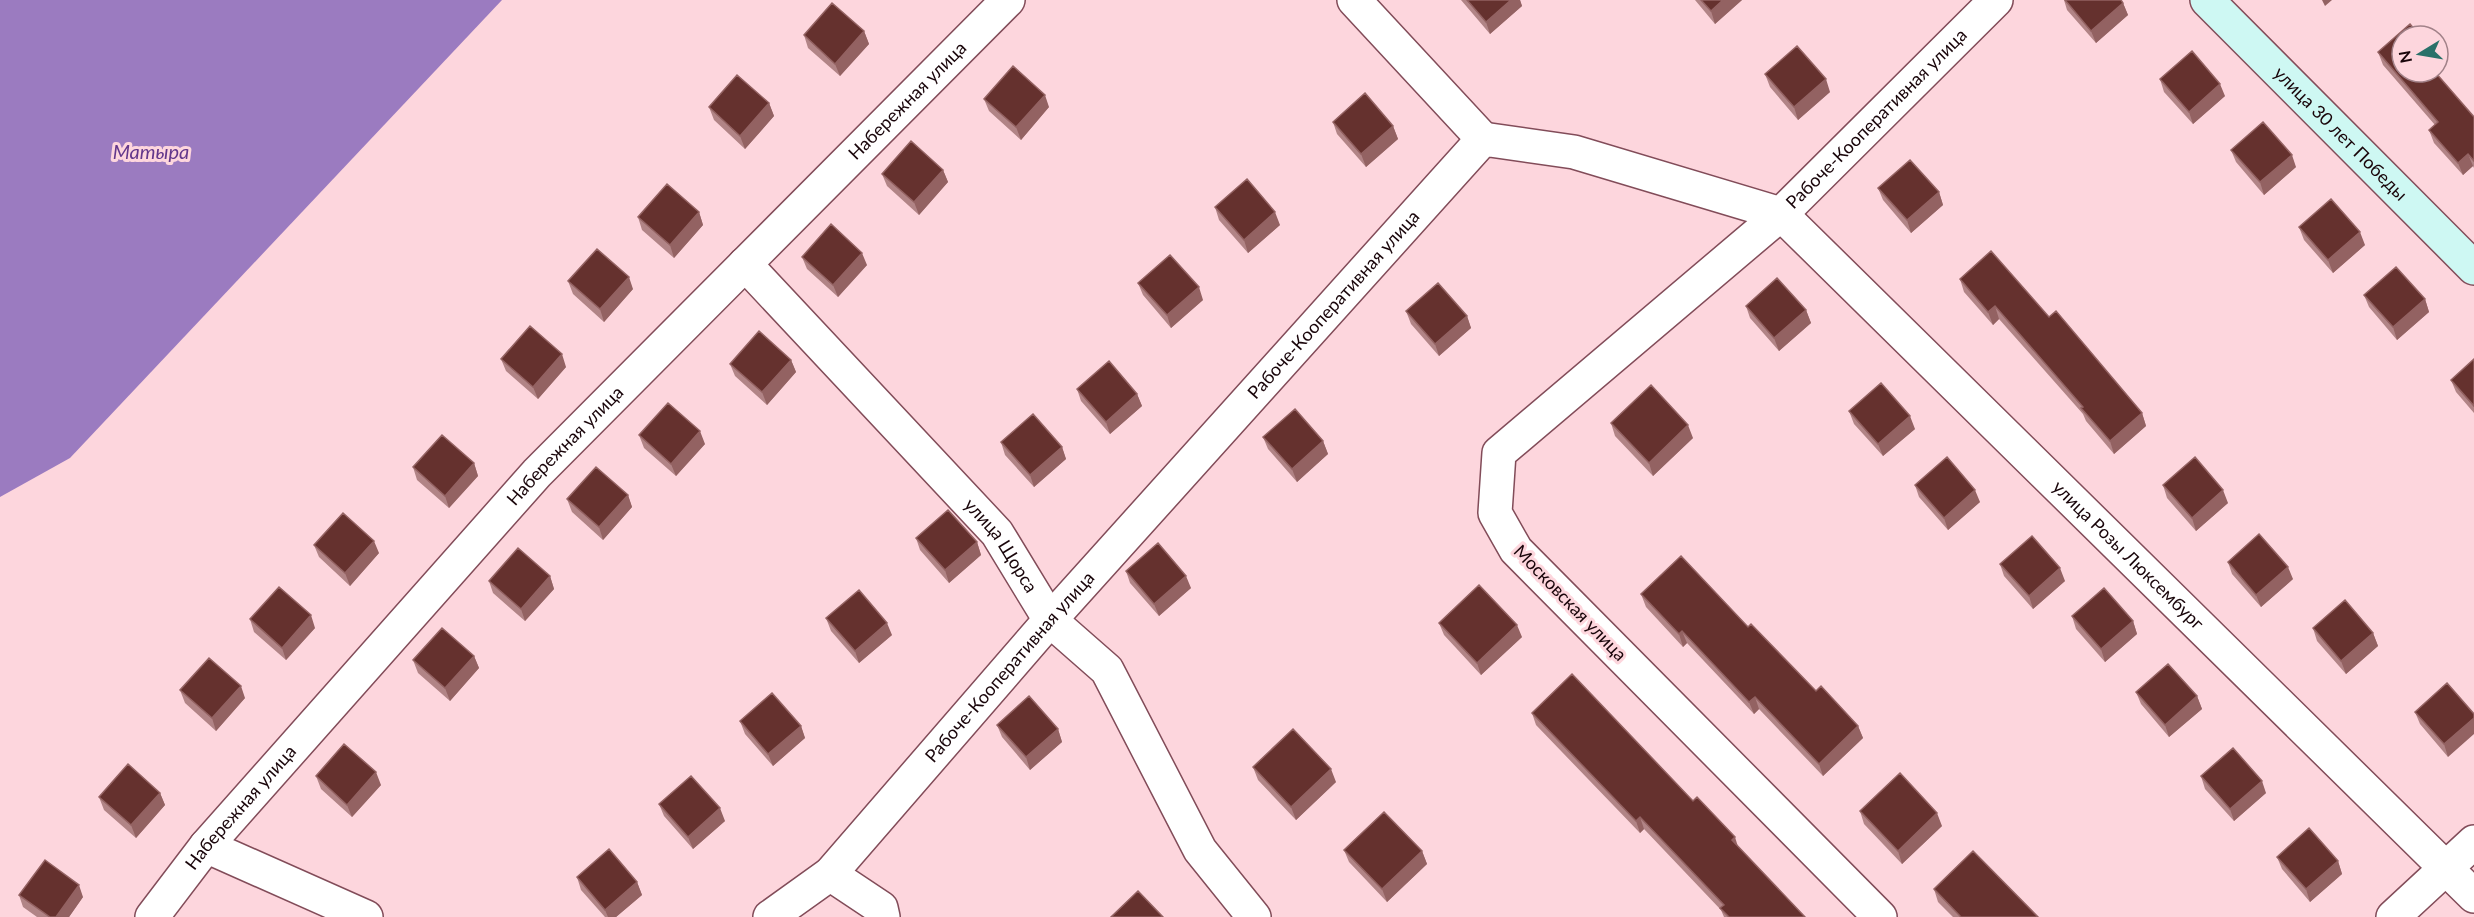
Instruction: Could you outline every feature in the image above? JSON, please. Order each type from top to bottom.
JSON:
[{"type":"main road","name":"улица 30 лет Победы","points":[[2207,0],[2474,268]]},
{"type":"street","name":"Набережная улица","points":[[152,917],[206,846],[537,473],[1008,0]]},
{"type":"street","points":[[1354,0],[1483,139]]},
{"type":"street","name":"Рабоче-Кооперативная улица","points":[[770,917],[830,874],[1050,620],[1483,139],[1574,152],[1781,214],[1996,0]]},
{"type":"street","name":"улица Розы Люксембург","points":[[1781,214],[2474,896]]},
{"type":"street","name":"Московская улица","points":[[1781,214],[1499,453],[1495,513],[1516,550],[1880,917]]},
{"type":"street","name":"улица Щорса","points":[[745,264],[997,533],[1050,620],[1107,670],[1200,850],[1254,917]]},
{"type":"street","points":[[2393,917],[2474,842]]},
{"type":"street","points":[[206,846],[366,917]]},
{"type":"street","points":[[830,874],[881,908],[883,917]]},
{"type":"water","name":"Матыра","points":[[0,0],[502,0],[70,458],[0,497]]},
{"type":"building","points":[[1467,0],[1511,0],[1486,22]]},
{"type":"building","points":[[1701,0],[1723,0],[1711,11]]},
{"type":"building","points":[[2065,0],[2121,0],[2123,3],[2091,31]]},
{"type":"building","points":[[832,3],[864,31],[835,64],[804,35]]},
{"type":"building","points":[[2390,42],[2390,66],[2378,52]]},
{"type":"building","points":[[1797,46],[1826,79],[1794,107],[1765,74]]},
{"type":"building","points":[[2192,51],[2220,84],[2189,112],[2160,79]]},
{"type":"building","points":[[1013,66],[1045,95],[1016,127],[984,99]]},
{"type":"building","points":[[737,75],[769,103],[740,136],[709,107]]},
{"type":"building","points":[[2405,84],[2445,84],[2474,117],[2474,161],[2468,154],[2458,163],[2429,130],[2438,122]]},
{"type":"building","points":[[1365,93],[1393,126],[1361,154],[1333,122]]},
{"type":"building","points":[[2263,122],[2292,155],[2260,182],[2231,150]]},
{"type":"building","points":[[911,141],[943,170],[914,202],[882,174]]},
{"type":"building","points":[[1910,160],[1939,192],[1907,220],[1878,188]]},
{"type":"building","points":[[1247,179],[1275,212],[1244,240],[1215,207]]},
{"type":"building","points":[[667,184],[699,212],[670,245],[638,217]]},
{"type":"building","points":[[2331,199],[2360,232],[2328,260],[2299,227]]},
{"type":"building","points":[[831,224],[862,253],[833,285],[802,257]]},
{"type":"building","points":[[597,249],[629,277],[600,309],[568,281]]},
{"type":"building","points":[[1991,251],[2049,317],[2056,311],[2142,413],[2110,441],[1995,306],[1988,312],[1960,279]]},
{"type":"building","points":[[1170,255],[1199,287],[1167,315],[1138,283]]},
{"type":"building","points":[[2396,267],[2425,299],[2393,327],[2364,295]]},
{"type":"building","points":[[1777,278],[1806,310],[1774,338],[1746,306]]},
{"type":"building","points":[[1438,283],[1467,316],[1435,344],[1406,311]]},
{"type":"building","points":[[530,326],[562,354],[533,387],[501,359]]},
{"type":"building","points":[[759,331],[791,360],[762,392],[730,364]]},
{"type":"building","points":[[2474,359],[2474,406],[2451,380]]},
{"type":"building","points":[[1109,361],[1137,394],[1106,422],[1077,389]]},
{"type":"building","points":[[1881,383],[1910,416],[1878,444],[1849,411]]},
{"type":"building","points":[[1651,385],[1688,425],[1649,463],[1611,423]]},
{"type":"building","points":[[668,403],[700,431],[671,464],[639,435]]},
{"type":"building","points":[[1295,409],[1323,441],[1292,469],[1263,437]]},
{"type":"building","points":[[1033,414],[1062,447],[1030,475],[1001,442]]},
{"type":"building","points":[[442,435],[474,463],[445,496],[413,467]]},
{"type":"building","points":[[1947,457],[1975,490],[1944,518],[1915,485]]},
{"type":"building","points":[[2195,457],[2223,490],[2192,518],[2163,485]]},
{"type":"building","points":[[596,467],[628,495],[599,527],[567,499]]},
{"type":"building","points":[[948,510],[977,542],[945,570],[916,538]]},
{"type":"building","points":[[343,513],[374,541],[345,573],[314,545]]},
{"type":"building","points":[[2259,534],[2288,567],[2256,595],[2228,562]]},
{"type":"building","points":[[2032,536],[2060,568],[2029,596],[2000,564]]},
{"type":"building","points":[[1158,543],[1186,576],[1154,604],[1126,571]]},
{"type":"building","points":[[518,548],[550,576],[521,609],[489,581]]},
{"type":"building","points":[[1681,556],[1748,627],[1751,624],[1816,691],[1821,686],[1858,726],[1819,764],[1755,697],[1749,702],[1682,631],[1679,634],[1641,594]]},
{"type":"building","points":[[1479,585],[1517,625],[1477,663],[1439,623]]},
{"type":"building","points":[[279,587],[311,615],[282,648],[250,619]]},
{"type":"building","points":[[2104,588],[2133,621],[2101,649],[2072,616]]},
{"type":"building","points":[[859,590],[887,623],[855,651],[826,618]]},
{"type":"building","points":[[2345,600],[2373,633],[2341,661],[2313,628]]},
{"type":"building","points":[[442,628],[474,656],[445,688],[413,660]]},
{"type":"building","points":[[209,658],[241,686],[212,718],[180,690]]},
{"type":"building","points":[[2168,664],[2197,696],[2165,725],[2136,692]]},
{"type":"building","points":[[1572,674],[1693,801],[1697,797],[1735,837],[1732,840],[1805,917],[1729,917],[1720,908],[1724,905],[1640,817],[1636,821],[1532,713]]},
{"type":"building","points":[[2447,683],[2474,714],[2474,718],[2444,744],[2415,712]]},
{"type":"building","points":[[772,693],[801,726],[768,754],[740,721]]},
{"type":"building","points":[[1029,696],[1058,729],[1026,757],[997,725]]},
{"type":"building","points":[[1293,729],[1331,769],[1291,807],[1253,767]]},
{"type":"building","points":[[344,744],[376,772],[347,805],[316,776]]},
{"type":"building","points":[[2233,748],[2262,781],[2230,809],[2201,776]]},
{"type":"building","points":[[128,764],[160,793],[131,825],[99,797]]},
{"type":"building","points":[[1900,773],[1937,813],[1898,851],[1860,811]]},
{"type":"building","points":[[691,776],[720,808],[688,837],[659,804]]},
{"type":"building","points":[[1384,812],[1422,851],[1382,889],[1344,850]]},
{"type":"building","points":[[2309,828],[2338,861],[2306,889],[2277,857]]},
{"type":"building","points":[[609,849],[637,882],[605,910],[577,877]]},
{"type":"building","points":[[1973,851],[2038,917],[1961,917],[1934,889]]},
{"type":"building","points":[[45,860],[79,885],[56,917],[50,917],[19,895]]},
{"type":"building","points":[[1138,891],[1163,917],[1111,917]]}]
